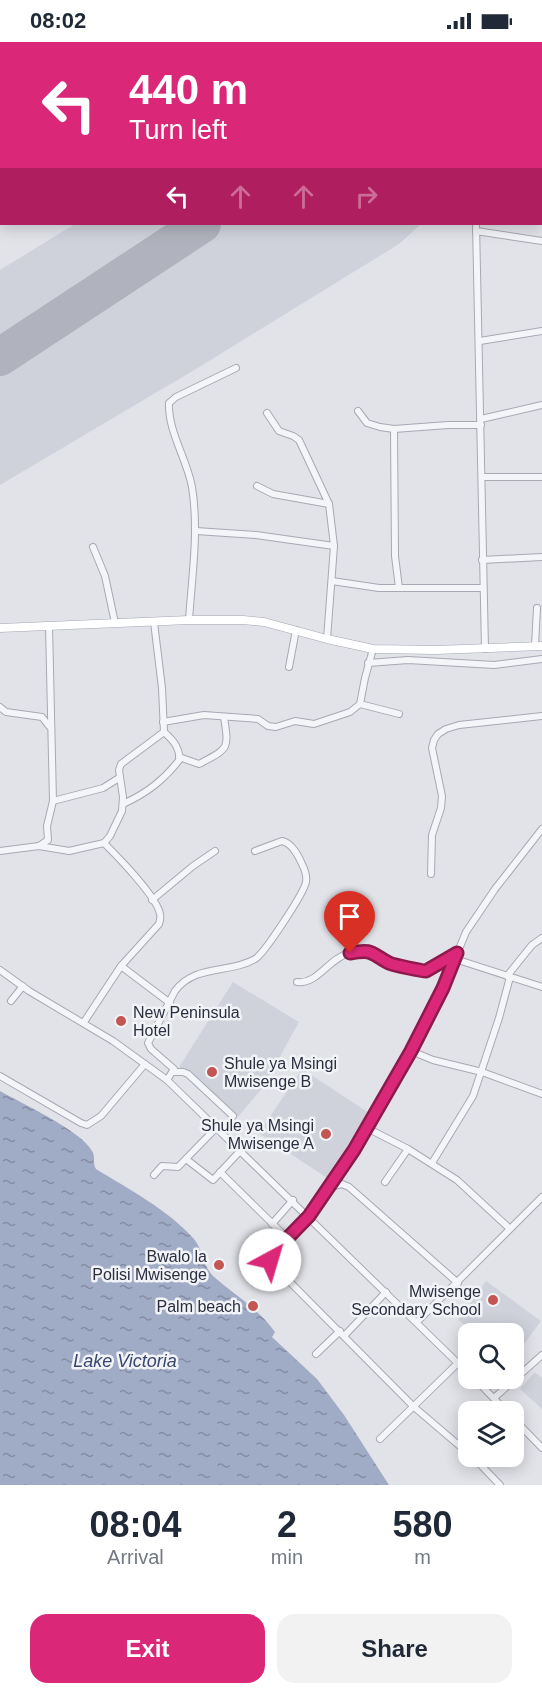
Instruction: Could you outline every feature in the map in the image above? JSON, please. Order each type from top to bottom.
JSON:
[{"type":"main road","points":[[0,628],[189,620],[256,621],[373,649],[485,649],[538,646]]},
{"type":"street","points":[[485,649],[476,227],[542,241]]},
{"type":"street","points":[[480,341],[542,331]]},
{"type":"street","points":[[189,620],[196,531],[189,474],[172,425],[169,403],[176,397],[236,368]]},
{"type":"street","points":[[358,411],[367,423],[394,429],[481,422],[542,405]]},
{"type":"street","points":[[267,413],[279,431],[299,440],[329,504],[334,546],[327,639]]},
{"type":"street","points":[[394,429],[395,556],[399,588]]},
{"type":"street","points":[[482,477],[542,477]]},
{"type":"street","points":[[257,486],[273,494],[329,504]]},
{"type":"street","points":[[196,531],[256,535],[334,546]]},
{"type":"street","points":[[93,547],[105,576],[115,623]]},
{"type":"street","points":[[482,560],[542,556]]},
{"type":"street","points":[[332,581],[399,588],[483,588]]},
{"type":"street","points":[[537,608],[538,646]]},
{"type":"street","points":[[123,804],[157,785],[180,759],[174,740],[164,732],[162,688],[154,622]]},
{"type":"street","points":[[39,846],[48,840],[47,826],[53,801],[49,626]]},
{"type":"street","points":[[289,667],[296,630]]},
{"type":"street","points":[[163,722],[204,715],[258,719],[268,726],[276,727],[295,722],[314,724],[350,712],[360,704],[373,649]]},
{"type":"street","points":[[368,663],[408,660],[494,665],[542,659]]},
{"type":"street","points":[[360,704],[399,714]]},
{"type":"street","points":[[0,707],[6,712],[45,718],[51,732]]},
{"type":"street","points":[[431,874],[432,835],[441,808],[442,796],[432,748],[438,734],[459,725],[542,716]]},
{"type":"street","points":[[179,757],[199,764],[224,748],[228,741],[224,717]]},
{"type":"street","points":[[0,851],[39,846],[69,851],[104,843],[122,811],[119,778],[121,764],[164,732]]},
{"type":"street","points":[[53,801],[103,788],[119,778]]},
{"type":"street","points":[[458,1444],[414,1407],[271,1262],[270,1256],[309,1216],[330,1187],[411,1051],[466,932],[495,889],[542,829]]},
{"type":"street","points":[[174,1072],[172,1066],[151,1050],[148,1043],[175,991],[187,979],[201,972],[257,958],[303,891],[306,873],[289,844],[282,841],[255,851]]},
{"type":"street","points":[[84,1022],[121,966],[159,924],[160,914],[152,900],[135,877],[104,843]]},
{"type":"street","points":[[152,900],[215,851]]},
{"type":"street","points":[[432,1164],[473,1096],[509,977],[532,945],[542,938]]},
{"type":"street","points":[[297,982],[307,983],[334,961],[350,953],[369,952],[388,963],[426,971],[456,956],[542,987]]},
{"type":"street","points":[[121,966],[170,1003]]},
{"type":"street","points":[[0,970],[84,1022],[167,1080],[293,1200],[458,1363],[380,1439]]},
{"type":"street","points":[[11,1001],[23,986]]},
{"type":"street","points":[[411,1051],[433,1060],[482,1072],[542,1094]]},
{"type":"street","points":[[0,1076],[87,1125],[101,1116],[145,1064]]},
{"type":"street","points":[[167,1080],[174,1072],[188,1074],[233,1116]]},
{"type":"street","points":[[154,1175],[162,1166],[176,1168],[217,1127]]},
{"type":"street","points":[[367,1128],[408,1149],[457,1180],[509,1228]]},
{"type":"street","points":[[385,1182],[408,1149]]},
{"type":"street","points":[[186,1159],[210,1179],[215,1178],[241,1150]]},
{"type":"street","points":[[220,1172],[287,1238]]},
{"type":"street","points":[[330,1187],[342,1184],[355,1191],[458,1283]]},
{"type":"street","points":[[417,1322],[542,1197]]},
{"type":"street","points":[[272,1224],[293,1200]]},
{"type":"street","points":[[316,1354],[386,1292]]},
{"type":"street","points":[[494,1398],[542,1355]]},
{"type":"street","points":[[485,1389],[497,1401]]},
{"type":"street","points":[[524,1429],[542,1448]]},
{"type":"street","points":[[483,1467],[500,1485]]},
{"type":"shaded area","points":[[73,225],[420,225],[399,244],[201,366],[0,485],[0,270]]},
{"type":"shaded area","points":[[233,982],[299,1022],[263,1087],[238,1117],[179,1067]]},
{"type":"shaded area","points":[[302,1069],[369,1113],[327,1178],[259,1133]]},
{"type":"shaded area","name":"Mwisenge Secondary School","points":[[486,1281],[541,1321],[524,1344],[524,1323],[462,1323],[458,1320]]},
{"type":"shaded area","points":[[535,1372],[542,1378],[542,1409],[520,1389],[524,1389],[524,1384]]},
{"type":"water","name":"Lake Victoria","points":[[0,1091],[76,1135],[92,1151],[96,1169],[172,1218],[194,1239],[213,1276],[261,1316],[275,1332],[272,1337],[317,1379],[344,1415],[389,1485],[0,1485]]},
{"type":"runway","points":[[0,357],[200,225]]},
{"type":"place","name":"New Peninsula Hotel","points":[[121,1021]]},
{"type":"place","name":"Shule ya Msingi Mwisenge B","points":[[212,1072]]},
{"type":"place","name":"Shule ya Msingi Mwisenge A","points":[[326,1134]]},
{"type":"place","name":"Bwalo la Polisi Mwisenge","points":[[219,1265]]},
{"type":"place","name":"Mwisenge Secondary School","points":[[493,1300]]},
{"type":"place","name":"Palm beach","points":[[253,1306]]},
{"type":"route","points":[[270,1260],[272,1254],[309,1216],[345,1165],[411,1051],[443,988],[457,953],[426,971],[388,963],[382,957],[369,952],[350,953]]}]
